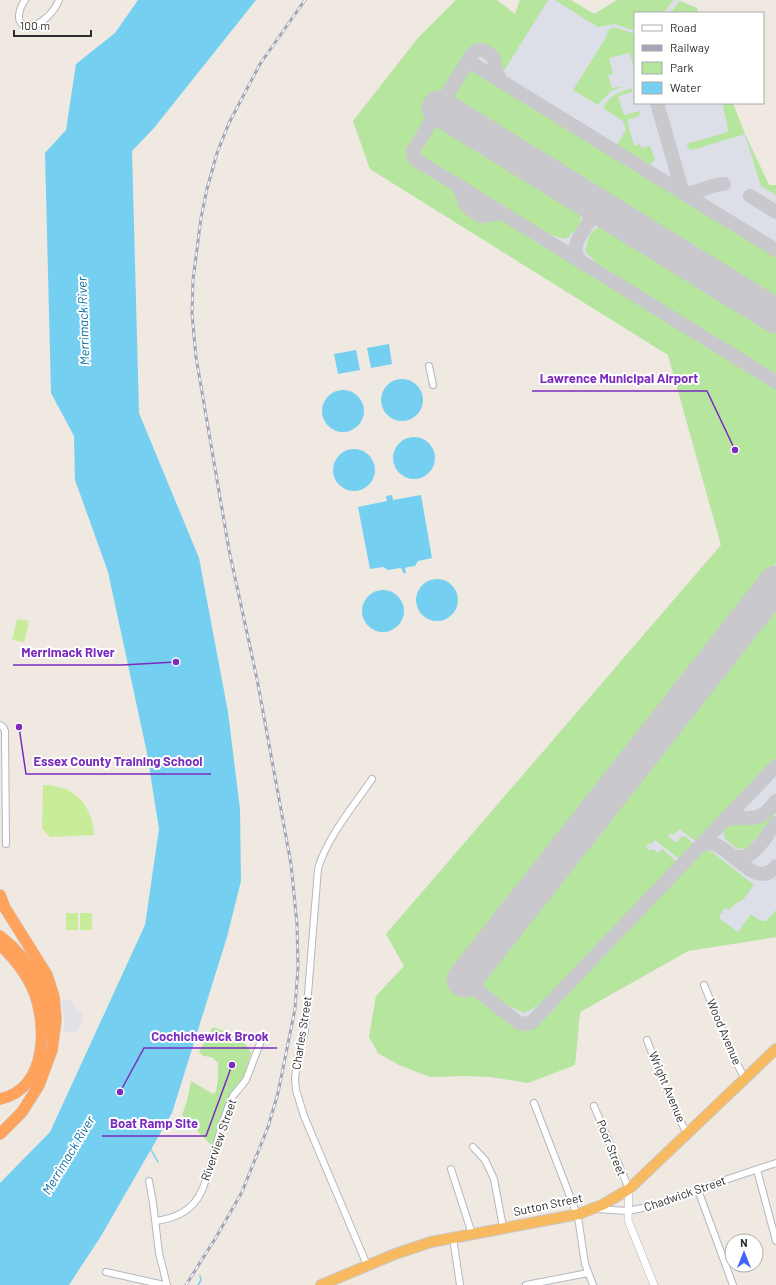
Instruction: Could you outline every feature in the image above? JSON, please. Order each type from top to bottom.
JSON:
[{"type":"highway","points":[[0,896],[5,908],[47,976],[54,997],[56,1019],[55,1038],[52,1050],[47,1060],[39,1085],[28,1104],[10,1126],[0,1134]]},
{"type":"highway","points":[[0,936],[20,954],[34,973],[40,986],[47,1006],[50,1027],[47,1060]]},
{"type":"highway","points":[[0,945],[17,963],[32,987],[40,1015],[41,1030],[39,1058],[32,1077],[22,1089],[14,1095],[0,1099]]},
{"type":"highway","name":"Sutton Street","points":[[321,1285],[414,1247],[503,1227],[577,1214],[593,1209],[615,1198],[629,1189],[776,1049]]},
{"type":"street","points":[[25,0],[19,10],[20,22],[24,26],[29,26],[42,20],[51,12],[58,0]]},
{"type":"street","points":[[429,366],[433,385]]},
{"type":"street","points":[[0,725],[5,731],[6,844]]},
{"type":"street","name":"Charles Street","points":[[367,1265],[304,1116],[296,1090],[295,1078],[297,1062],[305,1030],[318,869],[328,844],[372,779]]},
{"type":"street","name":"Wood Avenue","points":[[704,985],[733,1056],[745,1079]]},
{"type":"street","name":"Riverview Street","points":[[156,1221],[174,1218],[181,1214],[193,1204],[199,1196],[206,1180],[228,1107],[233,1096],[249,1073],[262,1038]]},
{"type":"street","name":"Wright Avenue","points":[[647,1040],[660,1075],[680,1120],[684,1128],[690,1132]]},
{"type":"street","points":[[534,1103],[577,1214],[583,1252],[593,1285]]},
{"type":"street","name":"Poor Street","points":[[594,1106],[629,1189]]},
{"type":"street","points":[[473,1147],[485,1160],[494,1179],[503,1227]]},
{"type":"street","name":"Chadwick Street","points":[[593,1209],[628,1211],[662,1204],[776,1163]]},
{"type":"street","points":[[451,1169],[472,1234]]},
{"type":"street","points":[[757,1170],[776,1241]]},
{"type":"street","points":[[149,1181],[161,1262],[167,1285]]},
{"type":"street","points":[[629,1189],[628,1220],[654,1285]]},
{"type":"street","points":[[698,1190],[733,1285]]},
{"type":"street","points":[[453,1238],[460,1285]]},
{"type":"street","points":[[106,1272],[164,1285]]},
{"type":"street","points":[[529,1285],[588,1272]]},
{"type":"shaded area","points":[[456,0],[497,0],[515,14],[520,0],[571,0],[594,14],[617,0],[678,0],[697,8],[698,12],[634,12],[634,104],[731,104],[769,185],[776,185],[776,937],[688,951],[580,1012],[575,1065],[528,1083],[491,1077],[430,1077],[399,1065],[378,1053],[369,1037],[376,996],[404,966],[386,934],[721,545],[668,355],[370,169],[353,121],[418,38]]},
{"type":"shaded area","points":[[69,999],[76,1009],[83,1013],[82,1024],[77,1032],[64,1032],[64,1016],[61,1001]]},
{"type":"green space","points":[[456,0],[497,0],[515,14],[520,0],[548,0],[502,74],[496,53],[482,45],[471,47],[411,145],[410,154],[414,163],[457,190],[460,208],[481,221],[500,217],[776,388],[776,563],[451,975],[515,1025],[526,1027],[533,1025],[542,1018],[698,853],[704,850],[712,852],[754,885],[742,901],[738,902],[729,910],[725,908],[720,915],[720,919],[738,932],[751,914],[759,920],[765,921],[776,910],[776,937],[688,951],[580,1012],[575,1065],[528,1083],[491,1077],[430,1077],[399,1065],[378,1053],[369,1037],[376,996],[404,966],[386,934],[721,545],[668,355],[370,169],[353,121],[418,38]]},
{"type":"green space","points":[[555,0],[571,0],[594,14],[617,0],[674,0],[664,12],[634,12],[634,31],[615,24],[598,27]]},
{"type":"green space","points":[[680,1],[697,8],[698,12],[671,12]]},
{"type":"green space","points":[[612,28],[617,28],[634,34],[634,69],[630,53],[609,58],[613,74],[608,75],[612,88],[624,86],[611,91],[598,105],[573,90],[608,34],[606,32]]},
{"type":"green space","points":[[470,71],[482,75],[497,83],[776,255],[776,302],[450,101],[458,84]]},
{"type":"green space","points":[[632,88],[632,92],[618,96],[624,115],[640,111],[639,116],[627,120],[634,146],[640,144],[641,148],[650,146],[655,159],[649,166],[616,146],[626,130],[623,121],[603,108],[615,95]]},
{"type":"green space","points":[[722,104],[733,104],[745,134],[692,150],[688,148],[687,144],[728,132]]},
{"type":"green space","points":[[438,121],[583,211],[578,228],[566,239],[547,234],[505,210],[427,161],[419,153],[426,135]]},
{"type":"green space","points":[[745,134],[769,185],[776,185],[776,195],[761,186]]},
{"type":"green space","points":[[603,223],[776,330],[776,377],[652,301],[599,266],[585,251],[590,234]]},
{"type":"green space","points":[[776,602],[776,759],[697,842],[679,829],[674,835],[670,833],[668,836],[676,843],[682,836],[686,837],[695,845],[681,859],[655,840],[651,844],[649,843],[647,849],[650,851],[653,849],[658,853],[662,849],[678,863],[547,999],[524,1013],[493,996],[483,986],[480,978]]},
{"type":"green space","points":[[17,619],[29,621],[24,642],[12,640]]},
{"type":"green space","points":[[43,785],[64,788],[79,798],[90,814],[94,835],[50,837],[42,829]]},
{"type":"green space","points":[[776,807],[776,813],[748,848],[738,849],[725,839],[723,830],[728,822],[763,821]]},
{"type":"green space","points":[[66,913],[78,913],[78,930],[66,930]]},
{"type":"green space","points":[[80,913],[92,913],[92,930],[80,930]]},
{"type":"green space","points":[[212,1028],[226,1032],[241,1040],[251,1053],[243,1078],[226,1102],[213,1147],[182,1115],[187,1101],[191,1081],[213,1094],[216,1092],[218,1063],[212,1057],[203,1056],[199,1052]]},
{"type":"water","points":[[138,0],[256,0],[154,128],[132,151],[139,413],[199,558],[228,712],[240,809],[241,881],[227,937],[172,1113],[101,1236],[69,1285],[0,1285],[0,1183],[50,1132],[145,925],[159,829],[147,753],[108,572],[75,480],[74,436],[51,393],[45,153],[66,130],[76,64],[115,33]]},
{"type":"water","points":[[389,344],[392,364],[371,368],[367,348]]},
{"type":"water","points":[[356,350],[360,370],[338,374],[334,354]]},
{"type":"water","points":[[402,379],[417,385],[423,400],[417,415],[402,421],[387,415],[381,400],[387,385]]},
{"type":"water","points":[[339,390],[347,390],[355,393],[361,399],[364,411],[361,423],[355,429],[347,432],[339,432],[331,429],[325,423],[322,415],[322,407],[325,399],[331,393]]},
{"type":"water","points":[[414,437],[429,443],[435,458],[429,473],[414,479],[399,473],[393,458],[399,443]]},
{"type":"water","points":[[350,449],[358,449],[369,455],[375,466],[375,474],[369,485],[358,491],[350,491],[339,485],[333,474],[333,466],[339,455]]},
{"type":"water","points":[[392,495],[393,500],[421,495],[432,558],[418,561],[415,566],[407,567],[405,569],[406,573],[403,573],[402,569],[400,568],[388,570],[383,567],[370,569],[358,507],[387,501],[386,496]]},
{"type":"water","points":[[437,579],[452,585],[458,600],[452,615],[437,621],[422,615],[416,600],[422,585]]},
{"type":"water","points":[[383,590],[398,596],[404,611],[398,626],[383,632],[368,626],[362,611],[368,596]]},
{"type":"waterway","points":[[150,1148],[158,1162]]},
{"type":"waterway","points":[[198,1285],[201,1280],[200,1276]]},
{"type":"taxiway","points":[[464,67],[473,53],[483,50],[494,59],[497,73],[501,80]]},
{"type":"taxiway","points":[[776,250],[473,64],[468,64],[464,67],[413,151],[414,158],[418,161],[776,382]]},
{"type":"taxiway","points":[[657,104],[682,190],[686,194]]},
{"type":"taxiway","points":[[547,176],[589,202],[593,208],[592,217],[598,214],[607,213],[650,239]]},
{"type":"taxiway","points":[[685,193],[695,192],[719,184],[724,184]]},
{"type":"taxiway","points":[[457,185],[466,205],[476,213],[482,216],[498,213],[504,214]]},
{"type":"taxiway","points":[[750,196],[776,212]]},
{"type":"taxiway","points":[[581,262],[577,256],[576,245],[581,233],[592,217]]},
{"type":"taxiway","points":[[464,980],[519,1023],[526,1024],[532,1022],[776,766]]},
{"type":"taxiway","points":[[724,821],[733,818],[758,817],[766,812],[776,801]]},
{"type":"taxiway","points":[[731,855],[745,857],[751,853],[757,848],[776,823]]},
{"type":"taxiway","points":[[700,846],[710,843],[719,847],[729,853],[748,869],[758,873],[767,873],[776,866]]},
{"type":"runway","points":[[439,108],[776,316]]},
{"type":"runway","points":[[464,980],[776,583]]},
{"type":"railway","points":[[186,1285],[242,1192],[268,1127],[278,1093],[295,1009],[298,967],[297,924],[291,864],[257,679],[229,550],[196,357],[192,314],[193,280],[201,218],[217,153],[229,123],[260,64],[305,0]]},
{"type":"place","name":"Lawrence Municipal Airport","points":[[735,450]]},
{"type":"place","name":"Merrimack River","points":[[176,662]]},
{"type":"place","name":"Essex County Training School","points":[[19,727]]},
{"type":"place","name":"Boat Ramp Site","points":[[232,1065]]},
{"type":"place","name":"Cochichewick Brook","points":[[120,1092]]}]
